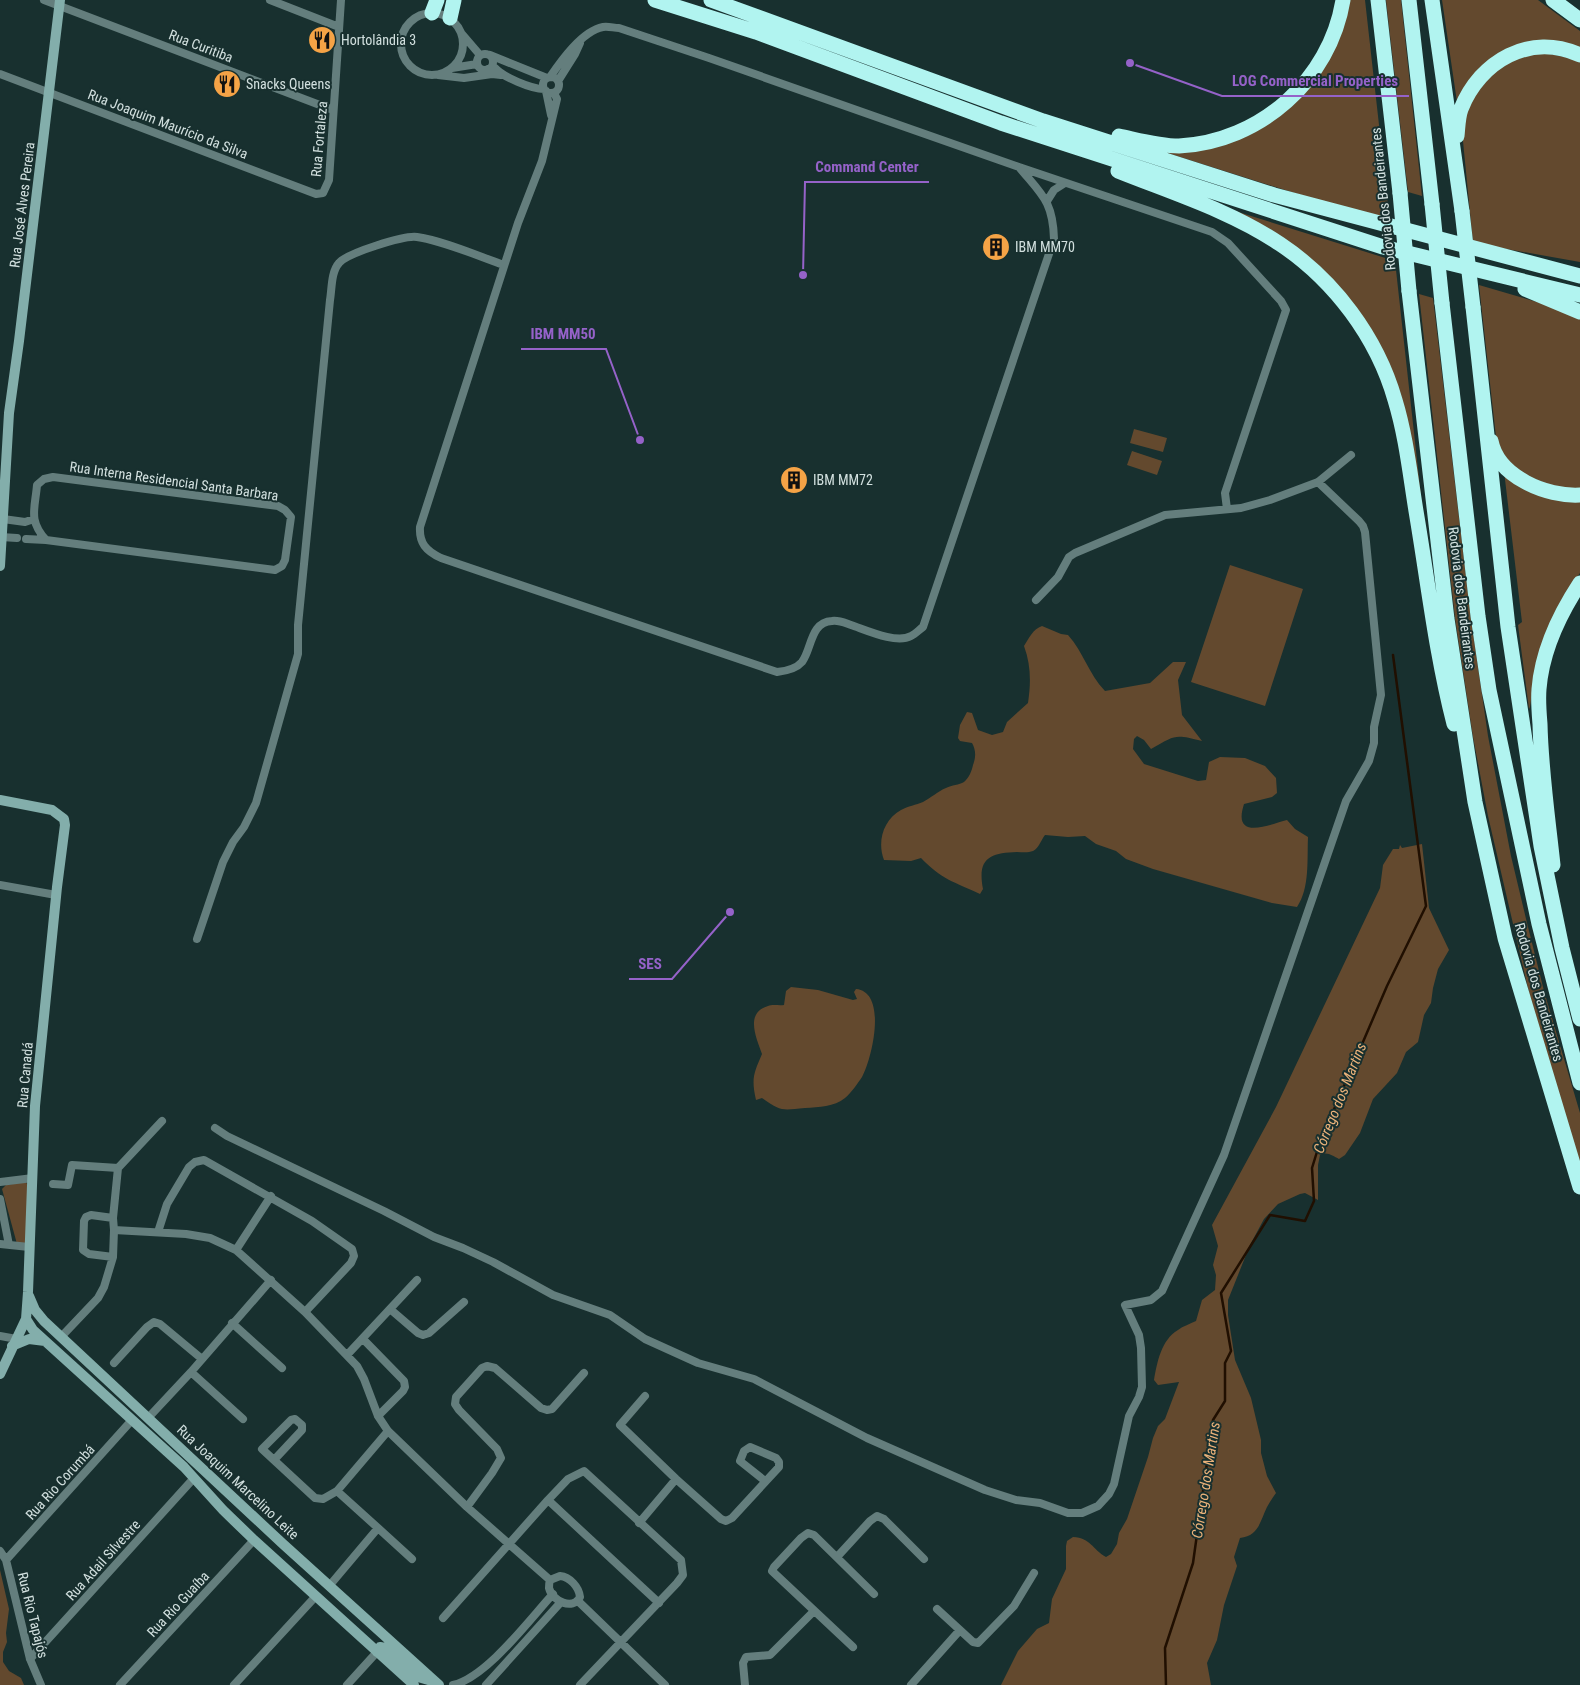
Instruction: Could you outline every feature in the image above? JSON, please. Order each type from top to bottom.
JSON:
[{"type":"highway","points":[[450,18],[454,0]]},
{"type":"highway","points":[[656,0],[756,32],[1001,123],[1212,208],[1262,233],[1302,261],[1322,278],[1339,297],[1369,339],[1388,380],[1402,424],[1436,636],[1450,708],[1475,802]]},
{"type":"highway","points":[[711,0],[1043,120],[1274,195],[1580,276]]},
{"type":"highway","points":[[1043,120],[1157,144],[1178,146],[1213,141],[1245,130],[1260,122],[1289,99],[1314,70],[1323,58],[1332,37],[1343,0]]},
{"type":"highway","name":"Rodovia dos Bandeirantes","points":[[1378,0],[1447,620],[1475,802],[1505,938],[1580,1187]]},
{"type":"highway","name":"Rodovia dos Bandeirantes","points":[[1409,0],[1478,616],[1489,690],[1539,924],[1580,1083]]},
{"type":"highway","points":[[1432,0],[1462,211],[1511,646],[1541,846],[1562,948],[1580,1019]]},
{"type":"highway","points":[[1553,0],[1580,20]]},
{"type":"highway","points":[[1454,157],[1460,111],[1475,82],[1490,67],[1505,56],[1537,47],[1555,49],[1580,56]]},
{"type":"highway","points":[[1001,123],[1383,247],[1480,269],[1580,295]]},
{"type":"highway","points":[[1480,251],[1580,267]]},
{"type":"highway","points":[[1480,269],[1580,312]]},
{"type":"highway","points":[[1483,405],[1492,446],[1508,469],[1541,490],[1554,494],[1580,495]]},
{"type":"highway","points":[[1562,948],[1540,751],[1539,689],[1544,659],[1553,632],[1567,603],[1580,584]]},
{"type":"main road","name":"Rua José Alves Pereira","points":[[0,566],[3,520],[2,472],[60,3]]},
{"type":"main road","name":"Rua Canadá","points":[[0,800],[52,810],[64,819],[65,825],[56,895],[35,1106],[26,1318],[17,1342],[0,1374]]},
{"type":"main road","name":"Rua Joaquim Marcelino Leite","points":[[28,1292],[35,1310],[61,1337],[283,1544],[437,1683]]},
{"type":"main road","name":"Rua Joaquim Marcelino Leite","points":[[26,1318],[33,1330],[44,1341],[194,1478],[254,1540],[414,1685]]},
{"type":"main road","points":[[17,1342],[29,1339],[44,1341]]},
{"type":"main road","points":[[271,1555],[278,1553],[283,1544]]},
{"type":"main road","points":[[298,1580],[300,1571],[309,1567]]},
{"type":"main road","points":[[377,1652],[380,1647],[386,1648],[418,1677],[437,1683]]},
{"type":"street","name":"Rua Curitiba","points":[[44,0],[60,3],[333,110]]},
{"type":"street","points":[[270,0],[339,28]]},
{"type":"street","name":"Rua Fortaleza","points":[[326,190],[329,180],[341,0]]},
{"type":"street","points":[[480,55],[450,18],[435,7],[414,19],[402,35],[401,45],[408,63],[415,70],[424,74],[464,78],[492,74],[501,75],[536,89],[554,93]]},
{"type":"street","points":[[552,117],[543,84],[565,55],[592,31],[604,27],[619,28],[1019,168],[1212,232],[1228,243],[1286,310],[1225,493],[1227,509]]},
{"type":"street","points":[[434,75],[444,73],[458,61],[463,43],[460,32]]},
{"type":"street","points":[[554,93],[558,89],[558,81],[575,54],[580,41]]},
{"type":"street","points":[[480,55],[477,59],[481,68],[495,68],[501,75]]},
{"type":"street","points":[[480,55],[490,55],[548,78],[555,78],[558,81]]},
{"type":"street","points":[[488,69],[493,62],[490,55]]},
{"type":"street","points":[[452,68],[478,64]]},
{"type":"street","name":"Rua Joaquim Maurício da Silva","points":[[0,74],[316,194],[323,193],[326,190]]},
{"type":"street","points":[[554,93],[556,99],[542,161],[518,223],[420,526],[420,541],[432,554],[459,564],[771,670],[785,671],[797,666],[803,661],[812,636],[824,624],[831,621],[840,621],[890,638],[910,637],[923,627],[1054,239],[1052,212],[1047,201],[1019,168]]},
{"type":"street","points":[[1047,201],[1054,190],[1065,183]]},
{"type":"street","points":[[197,939],[223,862],[232,842],[244,827],[256,803],[298,654],[298,625],[326,339],[334,274],[338,263],[347,256],[388,241],[416,236],[504,265]]},
{"type":"street","points":[[1036,600],[1058,577],[1069,557],[1075,553],[1165,515],[1241,508],[1270,500],[1318,482],[1351,455]]},
{"type":"street","name":"Rua Interna Residencial Santa Barbara","points":[[26,538],[275,570],[282,566],[285,560],[291,517],[286,510],[278,506],[53,477],[44,479],[37,485],[34,519]]},
{"type":"street","points":[[215,1128],[227,1136],[434,1237],[493,1262],[553,1295],[610,1315],[645,1339],[698,1363],[754,1379],[867,1438],[985,1490],[1016,1500],[1040,1503],[1068,1513],[1082,1513],[1098,1506],[1109,1494],[1114,1484],[1130,1416],[1142,1387],[1142,1348],[1139,1335],[1125,1305],[1151,1300],[1162,1291],[1224,1155],[1346,801],[1369,761],[1374,743],[1374,727],[1381,689],[1365,532],[1363,526],[1318,482]]},
{"type":"street","points":[[3,520],[25,522],[34,519],[37,529],[46,540]]},
{"type":"street","points":[[2,537],[17,538]]},
{"type":"street","points":[[0,885],[56,895]]},
{"type":"street","points":[[61,1337],[98,1298],[104,1287],[113,1257],[113,1218],[118,1168],[162,1121]]},
{"type":"street","points":[[158,1232],[167,1204],[189,1167],[195,1162],[204,1160],[312,1221],[352,1249],[354,1256],[351,1263],[305,1312]]},
{"type":"street","points":[[52,1184],[68,1184],[72,1166],[118,1168]]},
{"type":"street","points":[[0,1182],[33,1178]]},
{"type":"street","points":[[236,1250],[270,1196]]},
{"type":"street","points":[[0,1199],[4,1244],[29,1247]]},
{"type":"street","points":[[113,1218],[91,1215],[86,1217],[84,1221],[83,1250],[89,1254],[113,1257]]},
{"type":"street","points":[[114,1230],[158,1232],[210,1238],[236,1250],[305,1312],[357,1366],[378,1416],[388,1431],[467,1507],[550,1580]]},
{"type":"street","points":[[148,1418],[271,1280]]},
{"type":"street","points":[[347,1355],[417,1280]]},
{"type":"street","points":[[390,1309],[418,1333],[423,1335],[435,1329],[464,1302]]},
{"type":"street","points":[[114,1363],[147,1327],[154,1322],[160,1324],[202,1359]]},
{"type":"street","points":[[232,1323],[282,1368]]},
{"type":"street","points":[[0,1336],[17,1342]]},
{"type":"street","points":[[364,1338],[404,1381],[405,1387],[403,1391],[378,1416]]},
{"type":"street","points":[[467,1507],[501,1458],[497,1449],[459,1410],[455,1404],[456,1397],[482,1368],[487,1366],[494,1368],[540,1408],[552,1409],[584,1373]]},
{"type":"street","points":[[191,1372],[243,1419]]},
{"type":"street","points":[[645,1396],[620,1425],[676,1479],[726,1521],[732,1518],[778,1468],[779,1462],[776,1458],[750,1447],[746,1449],[740,1461],[765,1482]]},
{"type":"street","points":[[274,1460],[302,1430],[302,1425],[295,1419],[291,1420],[262,1449],[315,1498],[323,1499],[337,1491],[388,1431]]},
{"type":"street","name":"Rua Rio Corumbá","points":[[6,1560],[132,1420]]},
{"type":"street","points":[[443,1618],[568,1479],[584,1471],[681,1560],[683,1575],[659,1603],[580,1685]]},
{"type":"street","name":"Rua Adail Silvestre","points":[[30,1659],[194,1478]]},
{"type":"street","points":[[639,1522],[676,1479]]},
{"type":"street","points":[[337,1491],[412,1559]]},
{"type":"street","points":[[548,1500],[659,1603]]},
{"type":"street","points":[[837,1557],[870,1521],[877,1516],[884,1519],[924,1559]]},
{"type":"street","points":[[330,1585],[378,1528]]},
{"type":"street","points":[[852,1647],[772,1571],[801,1538],[808,1533],[814,1535],[874,1594]]},
{"type":"street","name":"Rua Rio Guaíba","points":[[120,1685],[254,1540]]},
{"type":"street","name":"Rua Rio Tapajós","points":[[0,1551],[6,1560],[30,1659],[41,1685]]},
{"type":"street","points":[[937,1608],[974,1642],[978,1643],[1014,1606],[1034,1573]]},
{"type":"street","points":[[550,1580],[564,1576],[577,1587],[580,1597],[578,1601]]},
{"type":"street","points":[[550,1580],[549,1589],[561,1602],[571,1604],[578,1601]]},
{"type":"street","points":[[437,1683],[453,1685],[461,1683],[491,1663],[552,1594]]},
{"type":"street","points":[[234,1685],[316,1596]]},
{"type":"street","points":[[578,1601],[663,1685]]},
{"type":"street","points":[[486,1685],[561,1602]]},
{"type":"street","points":[[745,1685],[743,1663],[746,1657],[770,1655],[814,1611]]},
{"type":"street","points":[[911,1685],[960,1630]]},
{"type":"street","points":[[347,1685],[377,1652]]},
{"type":"shaded area","points":[[1347,0],[1365,0],[1390,223],[1161,151],[1177,150],[1292,102]]},
{"type":"shaded area","points":[[1386,0],[1401,0],[1422,196],[1408,192]]},
{"type":"shaded area","points":[[1442,0],[1538,0],[1580,31],[1580,50],[1524,44],[1457,102]]},
{"type":"shaded area","points":[[1540,52],[1580,60],[1580,262],[1473,243],[1462,131],[1468,104],[1500,64]]},
{"type":"shaded area","points":[[1216,205],[1395,261],[1421,496],[1418,497],[1408,430],[1343,297]]},
{"type":"shaded area","points":[[1479,285],[1544,304],[1580,318],[1580,491],[1563,490],[1517,472],[1501,451],[1496,437]]},
{"type":"shaded area","points":[[1419,294],[1433,298],[1471,619],[1488,736],[1511,856],[1527,923],[1544,991],[1580,1113],[1580,1165],[1530,997],[1488,816],[1473,737],[1455,618]]},
{"type":"shaded area","points":[[1134,429],[1167,438],[1163,452],[1130,443]]},
{"type":"shaded area","points":[[1132,451],[1162,461],[1157,475],[1127,465]]},
{"type":"shaded area","points":[[1504,471],[1580,500],[1580,573],[1566,592],[1535,674],[1529,709],[1518,625],[1522,622]]},
{"type":"shaded area","points":[[1230,565],[1303,589],[1265,706],[1191,682]]},
{"type":"shaded area","points":[[1042,626],[1068,635],[1105,691],[1150,683],[1173,662],[1186,662],[1178,680],[1182,715],[1202,741],[1186,737],[1175,737],[1151,749],[1144,740],[1137,736],[1134,739],[1133,749],[1144,764],[1198,781],[1206,780],[1209,762],[1220,757],[1245,758],[1265,766],[1276,778],[1277,793],[1272,797],[1244,804],[1243,823],[1247,827],[1254,828],[1287,820],[1295,829],[1308,837],[1306,882],[1297,907],[1272,903],[1153,869],[1126,859],[1116,851],[1096,844],[1085,836],[1045,835],[1033,851],[993,856],[984,864],[982,870],[983,889],[980,894],[955,883],[921,858],[911,861],[884,860],[881,846],[883,832],[895,814],[923,802],[943,789],[964,782],[969,776],[975,759],[974,748],[972,743],[960,741],[958,738],[960,725],[967,712],[972,713],[978,730],[992,735],[1003,732],[1007,722],[1028,703],[1030,674],[1024,646],[1034,632]]},
{"type":"shaded area","points":[[1422,844],[1429,908],[1449,950],[1438,969],[1431,1003],[1424,1015],[1418,1042],[1406,1052],[1397,1073],[1373,1099],[1360,1133],[1345,1155],[1339,1159],[1328,1154],[1320,1155],[1318,1165],[1318,1200],[1305,1193],[1300,1194],[1278,1204],[1264,1219],[1250,1245],[1228,1300],[1228,1315],[1235,1360],[1251,1398],[1267,1476],[1276,1493],[1255,1531],[1246,1537],[1240,1538],[1234,1557],[1237,1566],[1224,1605],[1217,1640],[1207,1663],[1211,1685],[1001,1685],[1018,1651],[1037,1629],[1049,1623],[1052,1599],[1066,1569],[1067,1541],[1073,1537],[1084,1539],[1106,1557],[1111,1554],[1117,1544],[1119,1533],[1127,1519],[1153,1438],[1158,1426],[1165,1419],[1179,1382],[1158,1385],[1154,1380],[1161,1352],[1172,1334],[1196,1321],[1202,1300],[1215,1290],[1216,1275],[1213,1265],[1218,1246],[1212,1225],[1276,1107],[1380,888],[1383,865],[1393,849],[1399,849],[1400,845],[1402,848]]},
{"type":"shaded area","points":[[791,987],[818,990],[853,1000],[857,999],[854,992],[856,989],[866,993],[872,1001],[875,1013],[875,1027],[866,1068],[852,1091],[841,1101],[831,1105],[782,1109],[762,1098],[756,1100],[754,1076],[762,1054],[755,1034],[754,1020],[756,1014],[761,1009],[770,1005],[784,1005],[786,991]]},
{"type":"shaded area","points":[[26,1182],[28,1239],[24,1244],[17,1244],[2,1189],[6,1185]]},
{"type":"shaded area","points":[[0,1570],[9,1609],[6,1633],[7,1642],[3,1652],[3,1662],[9,1671],[21,1678],[24,1685],[0,1685]]},
{"type":"waterway","name":"Córrego dos Martins","points":[[1166,1685],[1165,1648],[1193,1563],[1213,1420],[1225,1401],[1225,1363],[1231,1351],[1221,1293],[1270,1215],[1305,1221],[1314,1201],[1312,1168],[1320,1142],[1387,986],[1426,906],[1393,655]]},
{"type":"place","name":"Hortolândia 3","points":[[322,40]]},
{"type":"place","name":"LOG Commercial Properties","points":[[1130,63]]},
{"type":"place","name":"Snacks Queens","points":[[227,84]]},
{"type":"place","name":"IBM MM70","points":[[996,247]]},
{"type":"place","name":"Command Center","points":[[803,275]]},
{"type":"place","name":"IBM MM50","points":[[640,440]]},
{"type":"place","name":"IBM MM72","points":[[794,480]]},
{"type":"place","name":"SES","points":[[730,912]]}]
